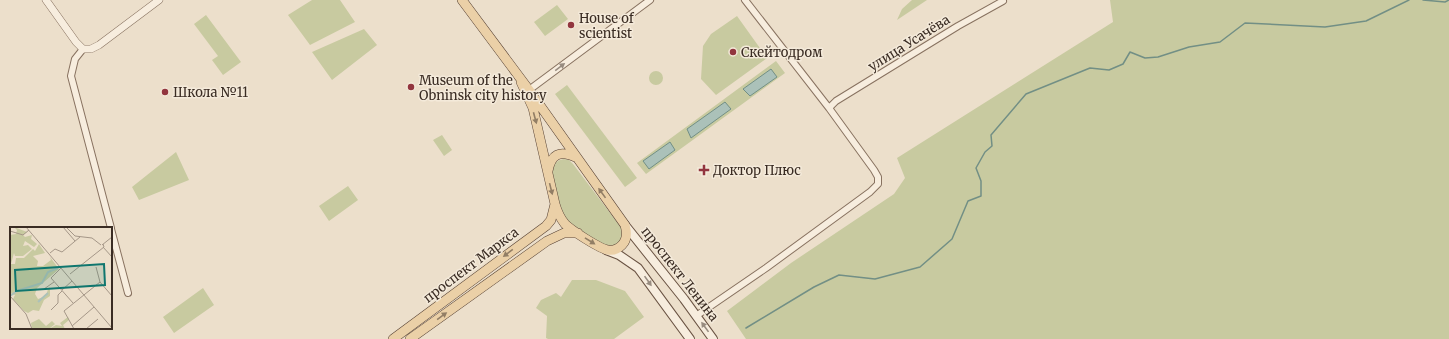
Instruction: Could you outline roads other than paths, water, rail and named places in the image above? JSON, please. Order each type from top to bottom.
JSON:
[{"type":"main road","points":[[462,0],[521,82],[529,90],[575,157],[625,225],[627,238],[622,245],[614,250],[603,249]]},
{"type":"main road","points":[[521,82],[533,108],[555,204],[564,223],[603,249],[619,255],[638,268],[690,339]]},
{"type":"main road","points":[[548,174],[549,164],[554,157],[562,153],[567,153],[575,157]]},
{"type":"main road","name":"проспект Маркса","points":[[393,339],[540,230],[551,220],[555,204]]},
{"type":"main road","name":"проспект Ленина","points":[[625,225],[713,339]]},
{"type":"main road","points":[[540,230],[547,241]]},
{"type":"main road","name":"проспект Маркса","points":[[410,339],[547,241],[564,233],[578,233]]},
{"type":"street","points":[[46,0],[76,42],[83,48],[91,49],[159,0]]},
{"type":"street","points":[[529,90],[650,0]]},
{"type":"street","points":[[696,316],[844,212],[878,184],[878,177],[874,170],[829,108],[745,0]]},
{"type":"street","name":"улица Усачёва","points":[[829,108],[836,101],[958,26],[1003,1]]},
{"type":"street","points":[[83,48],[75,59],[71,76],[110,227]]},
{"type":"street","points":[[112,233],[128,292]]},
{"type":"water","points":[[771,69],[777,77],[750,96],[743,89]]},
{"type":"water","points":[[725,102],[731,109],[691,138],[687,129]]},
{"type":"water","points":[[670,142],[675,150],[649,169],[643,161]]},
{"type":"waterway","points":[[746,328],[814,287],[839,275],[875,279],[920,267],[952,239],[968,201],[981,196],[981,181],[976,168],[985,152],[992,146],[991,135],[1026,94],[1090,68],[1109,70],[1123,64],[1130,52],[1145,58],[1158,57],[1189,47],[1220,42],[1245,23],[1325,27],[1366,21],[1409,0]]},
{"type":"waterway","points":[[1423,0],[1445,2],[1449,0]]},
{"type":"place","name":"House of scientist","points":[[571,25]]},
{"type":"place","name":"Скейтодром","points":[[733,52]]},
{"type":"place","name":"Museum of the Obninsk сity history","points":[[411,87]]},
{"type":"place","name":"Школа №11","points":[[165,92]]},
{"type":"place","name":"Доктор Плюс","points":[[704,170]]}]
